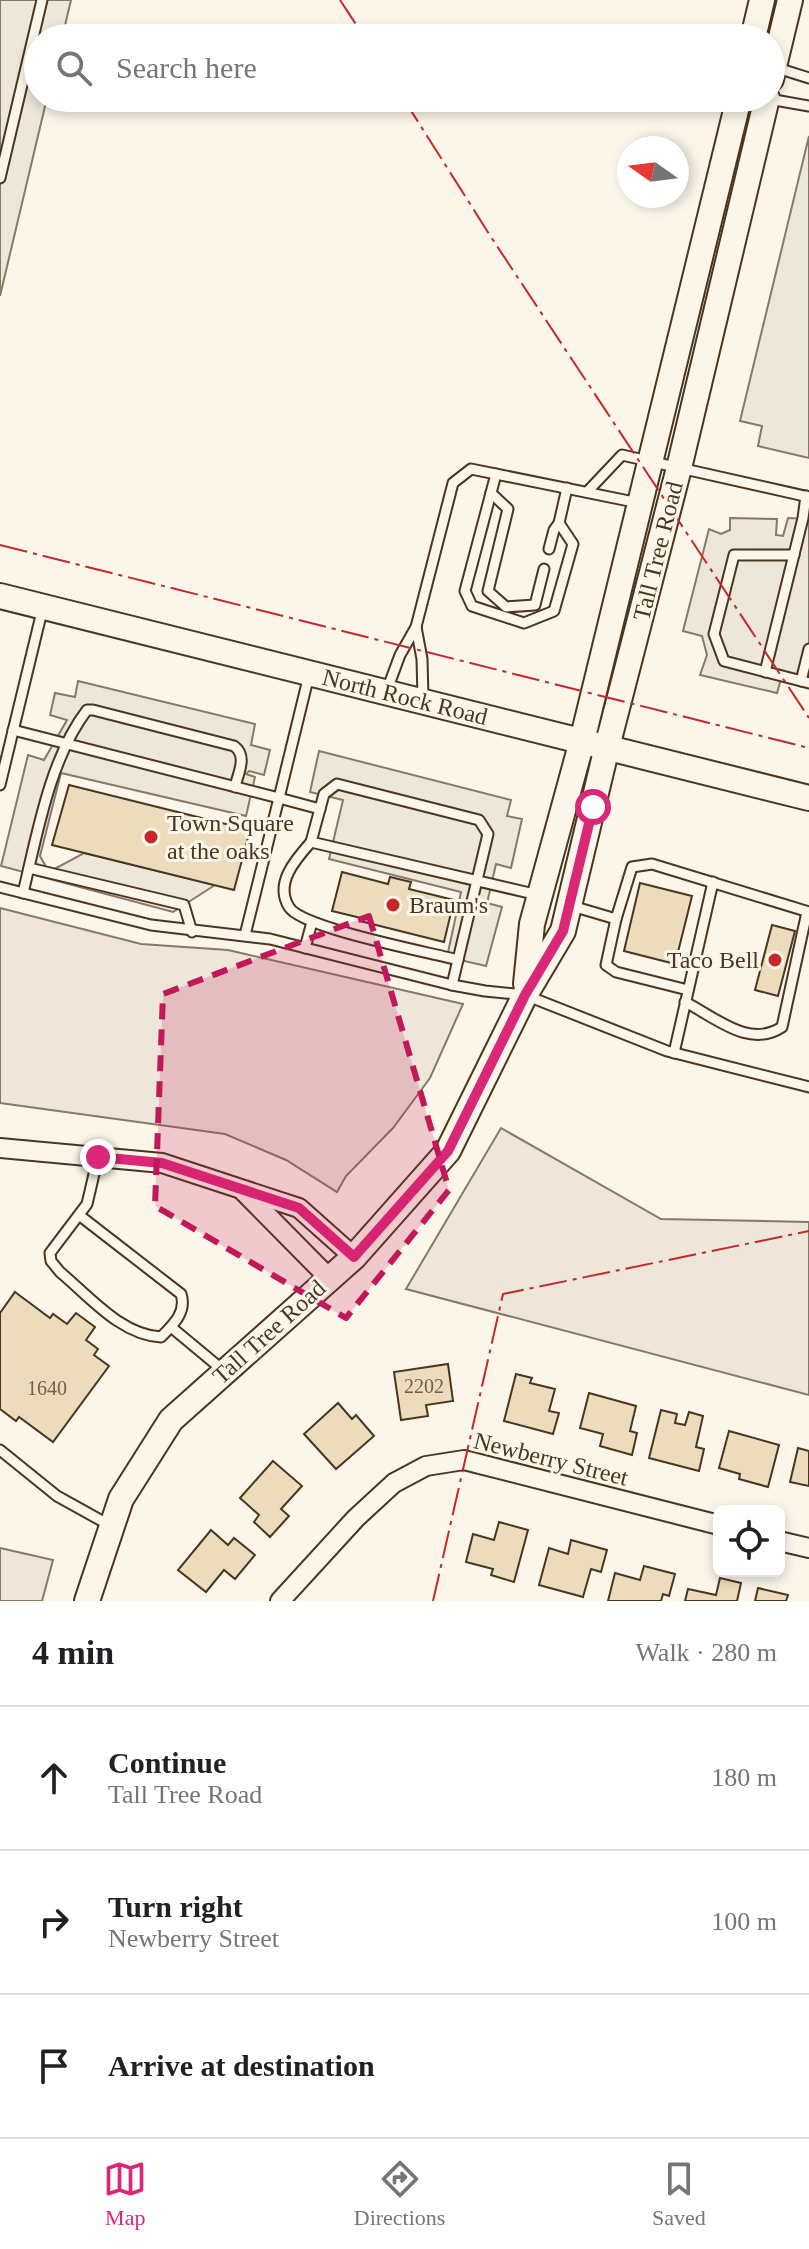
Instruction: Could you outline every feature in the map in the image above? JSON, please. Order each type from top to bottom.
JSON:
[{"type":"street","points":[[756,24],[762,0]]},
{"type":"street","points":[[784,24],[790,0]]},
{"type":"street","name":"Tall Tree Road","points":[[525,995],[532,924],[582,741],[736,112]]},
{"type":"street","name":"Tall Tree Road","points":[[87,1601],[121,1499],[171,1420],[354,1257],[448,1151],[525,995],[563,931],[679,468],[763,112]]},
{"type":"street","name":"North Rock Road","points":[[0,596],[809,798]]},
{"type":"street","points":[[0,1148],[162,1163],[299,1208],[354,1257]]},
{"type":"street","points":[[242,1190],[329,1278]]},
{"type":"street","name":"Newberry Street","points":[[280,1601],[384,1491],[404,1476],[445,1462],[464,1460],[713,1523]]},
{"type":"street","points":[[785,1542],[809,1548]]},
{"type":"lane","points":[[36,24],[42,0]]},
{"type":"lane","points":[[785,73],[809,78]]},
{"type":"lane","points":[[0,178],[24,76]]},
{"type":"lane","points":[[785,102],[809,106]]},
{"type":"lane","points":[[587,492],[622,455],[807,497],[765,672]]},
{"type":"lane","points":[[386,692],[400,655],[416,627],[453,483],[471,469],[639,503]]},
{"type":"lane","points":[[496,474],[465,591],[472,606],[524,623],[554,611],[573,544],[559,523]]},
{"type":"lane","points":[[549,549],[567,488]]},
{"type":"lane","points":[[491,493],[508,509],[488,591],[506,607],[535,605],[544,569]]},
{"type":"lane","points":[[798,540],[809,543]]},
{"type":"lane","points":[[794,555],[734,555],[714,634],[724,661],[805,682],[809,649]]},
{"type":"lane","points":[[0,785],[43,607]]},
{"type":"lane","points":[[416,627],[422,659],[423,702]]},
{"type":"lane","points":[[245,935],[309,673]]},
{"type":"lane","points":[[23,893],[50,785],[58,763],[87,710],[234,746],[242,759],[235,787]]},
{"type":"lane","points":[[13,730],[320,809]]},
{"type":"lane","points":[[452,985],[477,882],[488,834],[479,820],[337,784],[324,794],[311,842],[289,870],[284,893],[287,905],[295,915],[312,922],[458,960]]},
{"type":"lane","points":[[311,842],[540,896]]},
{"type":"lane","points":[[685,1002],[739,1032],[760,1036],[772,1034],[782,1027],[808,912],[652,864],[632,867],[606,965],[616,972],[688,990]]},
{"type":"lane","points":[[29,868],[184,905],[192,932]]},
{"type":"lane","points":[[674,1053],[713,882]]},
{"type":"lane","points":[[0,887],[151,925],[192,932],[245,935],[452,985],[525,995],[674,1053],[809,1087]]},
{"type":"lane","points":[[569,905],[616,919]]},
{"type":"lane","points":[[305,948],[312,922]]},
{"type":"lane","points":[[79,1215],[181,1294],[184,1301],[182,1310],[161,1337],[130,1331],[51,1261],[50,1253],[87,1204],[98,1157]]},
{"type":"lane","points":[[171,1327],[225,1371]]},
{"type":"lane","points":[[0,1450],[57,1496],[111,1526]]},
{"type":"highlighted area","points":[[369,916],[449,1190],[346,1318],[155,1206],[163,994]]},
{"type":"shaded area","points":[[0,0],[71,0],[65,24],[24,24],[24,112],[44,112],[0,296]]},
{"type":"shaded area","points":[[809,136],[809,458],[758,446],[762,426],[740,421]]},
{"type":"shaded area","points":[[730,518],[777,519],[776,535],[783,536],[788,518],[809,519],[809,685],[781,679],[777,693],[700,675],[707,655],[702,636],[683,631],[709,529],[721,534],[730,530]]},
{"type":"shaded area","points":[[78,681],[255,724],[251,745],[270,750],[264,775],[249,771],[246,774],[255,777],[246,816],[61,773],[40,856],[49,872],[84,853],[215,885],[173,912],[1,866],[28,755],[44,760],[67,720],[50,715],[55,693],[75,697]]},
{"type":"shaded area","points":[[319,751],[511,800],[507,816],[522,819],[511,868],[496,864],[487,903],[502,907],[486,966],[447,957],[461,892],[329,859],[343,800],[310,792]]},
{"type":"shaded area","points":[[0,908],[141,944],[228,950],[463,1004],[430,1078],[393,1128],[346,1176],[337,1192],[286,1160],[225,1134],[0,1103]]},
{"type":"shaded area","points":[[501,1128],[661,1219],[809,1222],[809,1395],[406,1289]]},
{"type":"shaded area","points":[[0,1548],[53,1560],[42,1601],[0,1601]]},
{"type":"building","name":"Town Square at the oaks","points":[[69,785],[250,830],[234,890],[52,845]]},
{"type":"building","name":"Braum's","points":[[342,872],[388,884],[390,877],[411,882],[409,889],[454,900],[444,942],[332,911]]},
{"type":"building","points":[[640,883],[692,896],[675,964],[624,951]]},
{"type":"building","name":"Taco Bell","points":[[772,925],[795,931],[778,996],[755,990]]},
{"type":"building","points":[[15,1292],[50,1318],[53,1314],[67,1324],[76,1313],[95,1327],[86,1340],[98,1349],[94,1355],[109,1366],[53,1442],[19,1417],[16,1421],[0,1409],[0,1313]]},
{"type":"building","points":[[448,1364],[453,1401],[426,1405],[428,1416],[401,1420],[394,1372]]},
{"type":"building","points":[[516,1374],[532,1378],[530,1383],[555,1389],[549,1411],[559,1413],[553,1434],[504,1421]]},
{"type":"building","points":[[589,1393],[636,1406],[630,1431],[637,1433],[632,1455],[600,1446],[603,1434],[580,1428]]},
{"type":"building","points":[[338,1403],[352,1419],[356,1415],[374,1436],[336,1469],[304,1434]]},
{"type":"building","points":[[661,1410],[677,1414],[675,1423],[685,1425],[689,1412],[703,1416],[696,1447],[704,1449],[699,1471],[649,1458]]},
{"type":"building","points":[[729,1431],[779,1445],[768,1487],[739,1479],[740,1474],[719,1468]]},
{"type":"building","points":[[798,1448],[809,1451],[809,1486],[790,1482]]},
{"type":"building","points":[[273,1461],[302,1486],[281,1509],[289,1516],[270,1537],[254,1522],[259,1515],[240,1498]]},
{"type":"building","points":[[499,1522],[528,1530],[514,1582],[491,1575],[493,1569],[466,1562],[473,1534],[494,1540]]},
{"type":"building","points":[[211,1530],[228,1545],[234,1538],[255,1555],[235,1579],[224,1570],[206,1592],[178,1570]]},
{"type":"building","points":[[571,1540],[607,1550],[601,1572],[591,1569],[583,1597],[539,1585],[549,1548],[568,1554]]},
{"type":"building","points":[[644,1566],[675,1574],[669,1596],[663,1594],[661,1601],[608,1601],[615,1573],[640,1580]]},
{"type":"building","points":[[720,1578],[741,1583],[737,1601],[685,1601],[688,1589],[716,1595]]},
{"type":"building","points":[[758,1588],[788,1595],[786,1601],[755,1601]]},
{"type":"power","points":[[340,0],[356,24]]},
{"type":"power","points":[[412,112],[809,718]]},
{"type":"power","points":[[0,545],[809,748]]},
{"type":"power","points":[[433,1601],[503,1294],[809,1231]]},
{"type":"place","name":"Town Square at the oaks","points":[[151,837]]},
{"type":"place","name":"Braum's","points":[[393,905]]},
{"type":"place","name":"Taco Bell","points":[[775,960]]},
{"type":"route","points":[[98,1157],[162,1163],[299,1208],[354,1257],[448,1151],[525,995],[563,931],[593,807]]}]
